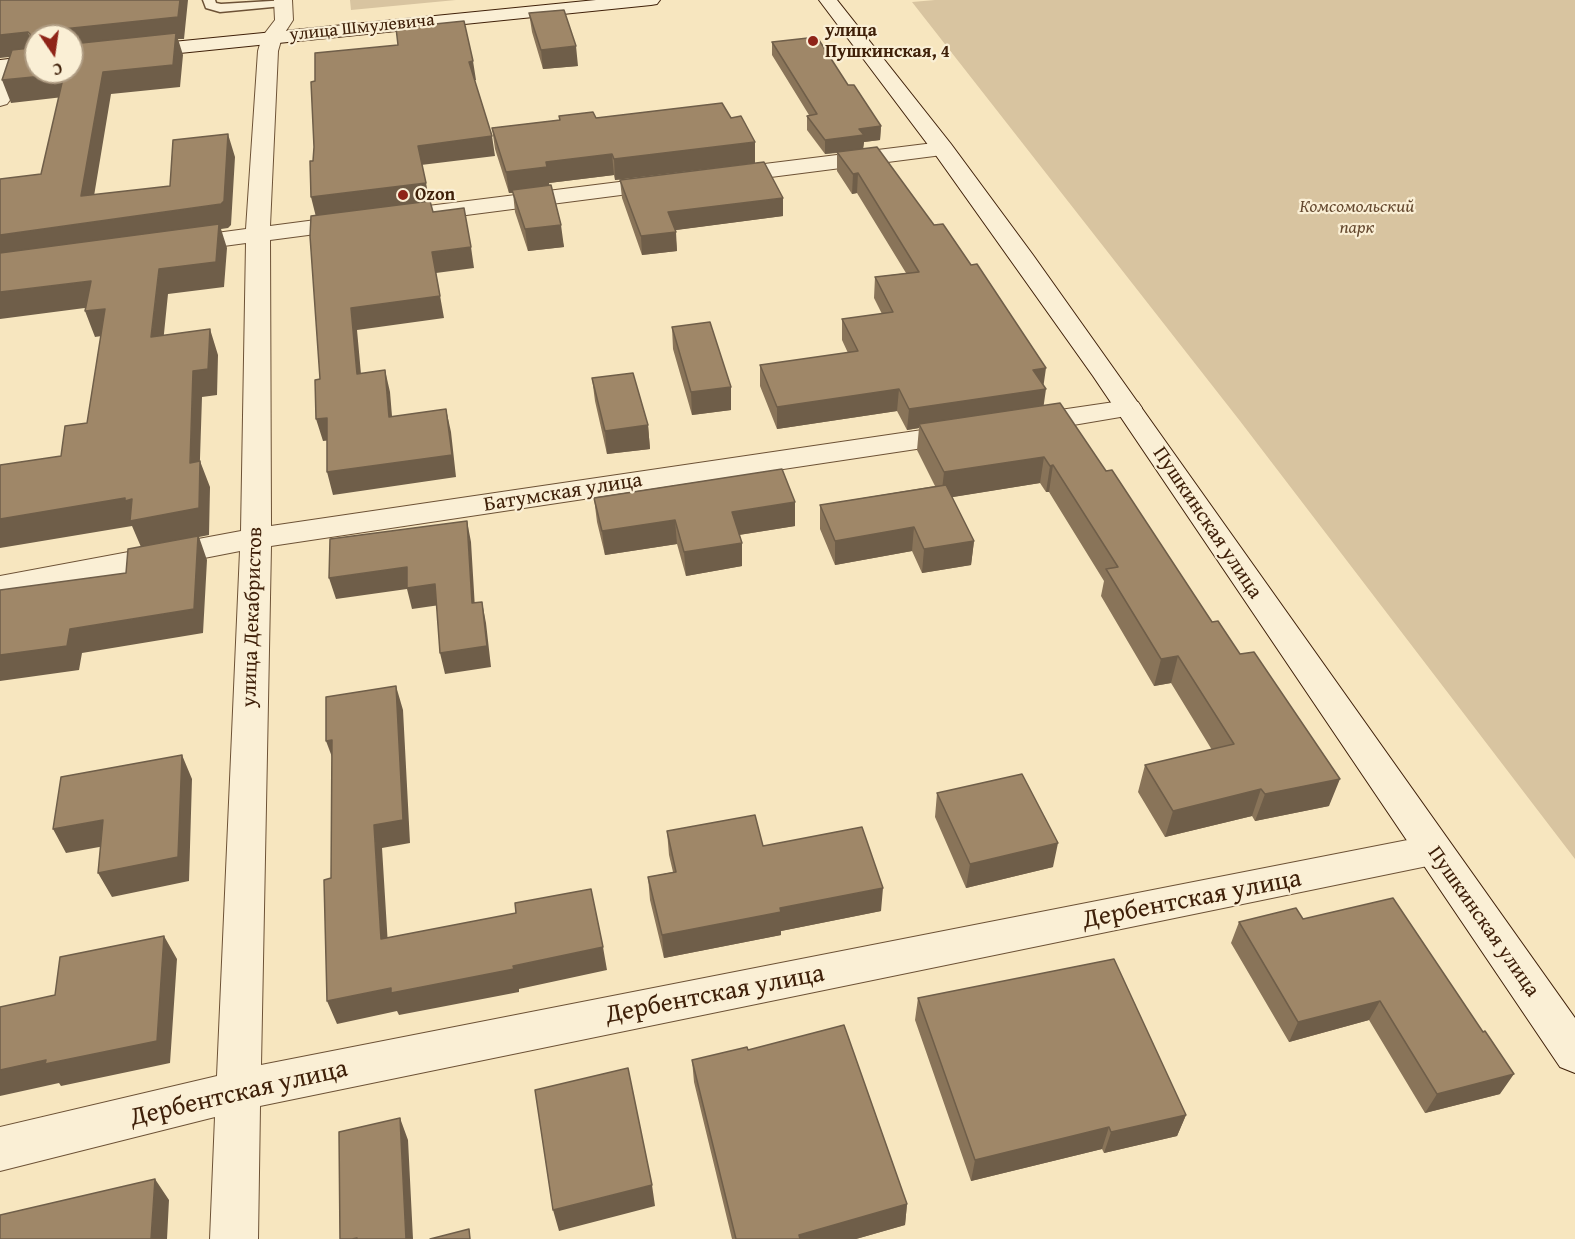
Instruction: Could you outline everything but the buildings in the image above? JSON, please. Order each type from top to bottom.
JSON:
[{"type":"street","name":"улица Шмулевича","points":[[84,57],[651,0]]},
{"type":"street","name":"Пушкинская улица","points":[[828,0],[942,149],[1128,408],[1432,851],[1575,1053]]},
{"type":"street","name":"улица Декабристов","points":[[234,1239],[256,539],[258,234],[268,51],[272,37],[284,20],[283,1]]},
{"type":"street","points":[[0,100],[5,65],[24,63]]},
{"type":"street","points":[[401,216],[942,149]]},
{"type":"street","points":[[154,249],[378,219]]},
{"type":"street","name":"Батумская улица","points":[[0,586],[219,544],[1128,408]]},
{"type":"street","name":"Дербентская улица","points":[[0,1149],[188,1105],[238,1090],[1432,851]]},
{"type":"lane","points":[[208,0],[210,5],[220,8],[283,1]]},
{"type":"green space","points":[[350,0],[456,0],[351,10]]},
{"type":"green space","name":"Комсомольский парк","points":[[935,0],[1575,0],[1575,859],[1240,421],[912,2]]},
{"type":"place","name":"улица Пушкинская, 4","points":[[813,41]]},
{"type":"place","name":"Ozon","points":[[403,195]]}]
